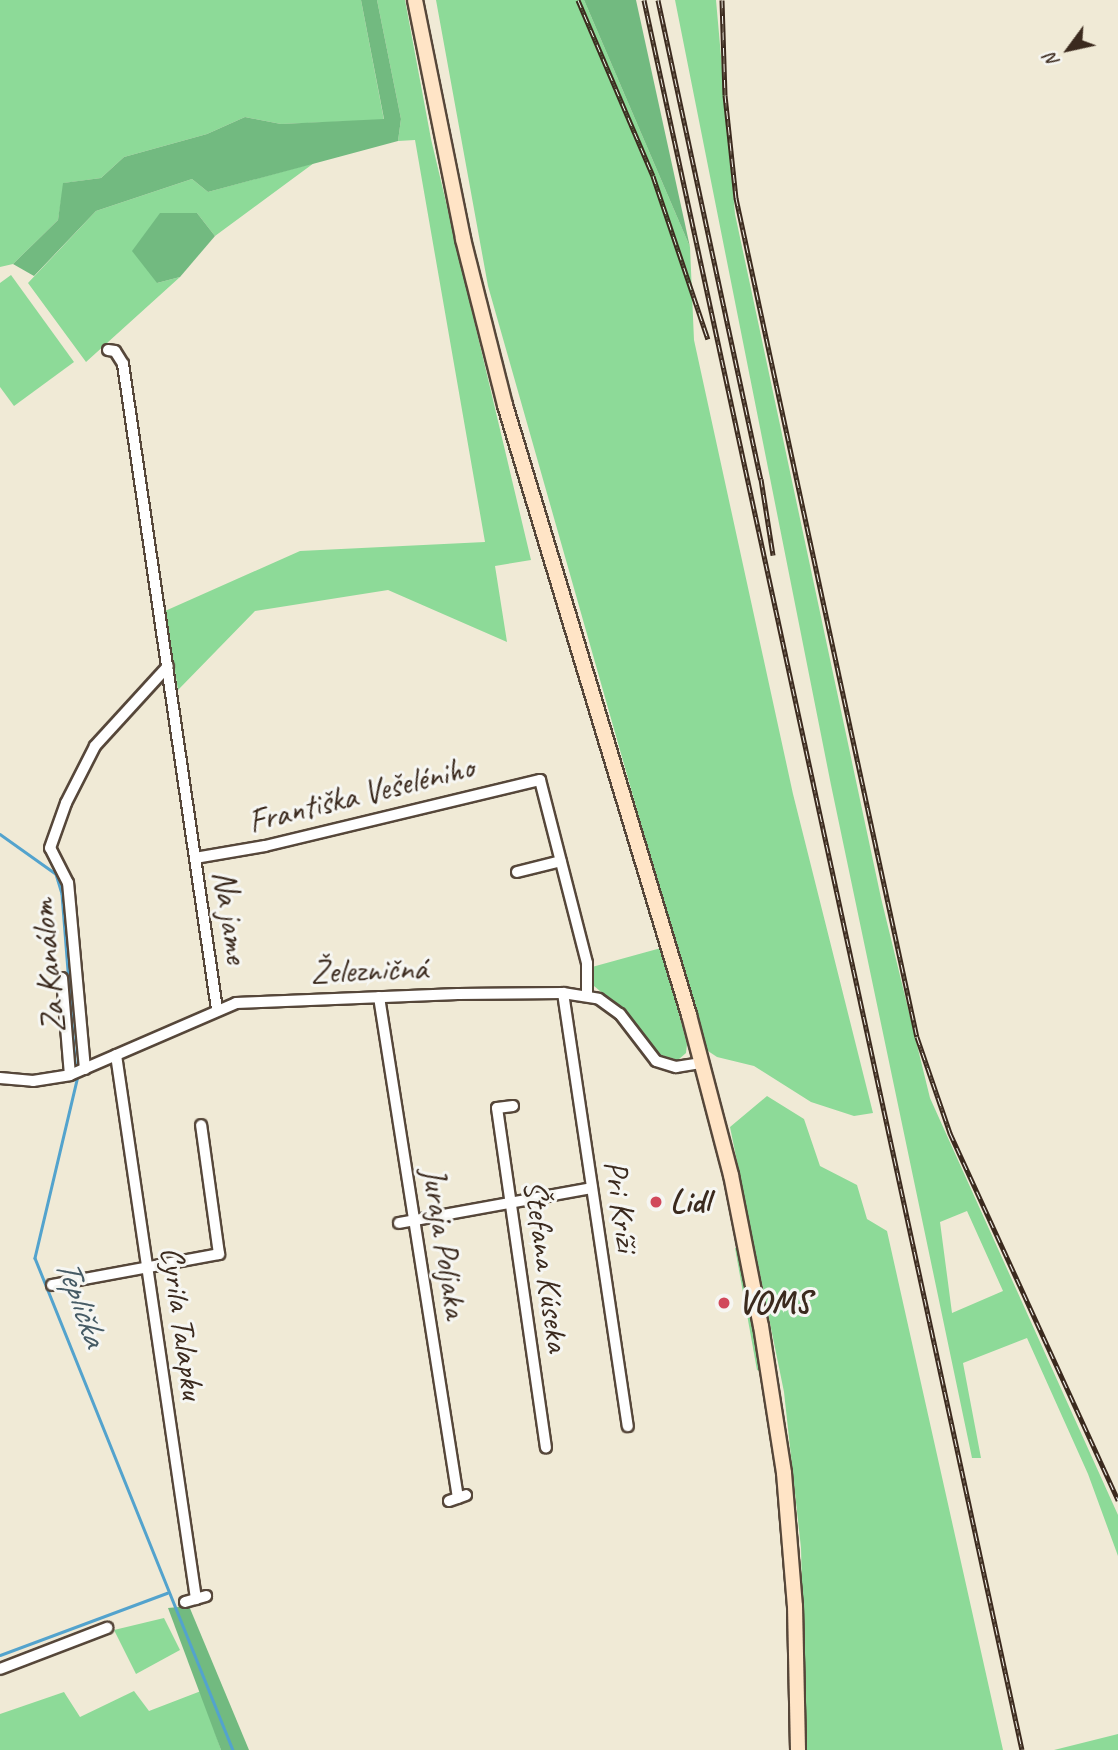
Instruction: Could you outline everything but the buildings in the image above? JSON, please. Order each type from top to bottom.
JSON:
[{"type":"main road","points":[[415,0],[463,239],[509,418],[702,1063],[747,1251],[779,1437],[795,1606],[798,1750]]},
{"type":"street","name":"Na jame","points":[[108,350],[115,351],[123,364],[217,1009]]},
{"type":"street","name":"Za Kanálom","points":[[78,1072],[68,883],[50,848],[66,803],[95,746],[168,666]]},
{"type":"street","name":"Františka Vešeléniho","points":[[195,858],[265,846],[540,780],[561,861]]},
{"type":"street","points":[[516,872],[561,861],[587,962],[587,996]]},
{"type":"street","points":[[62,978],[78,1072]]},
{"type":"street","name":"Železničná","points":[[0,1078],[33,1081],[78,1072],[217,1009],[256,1001],[563,993],[587,996],[611,1007],[656,1061],[676,1067],[702,1063]]},
{"type":"street","name":"Pri Kríži","points":[[563,993],[628,1426]]},
{"type":"street","name":"Juraja Poljaka","points":[[379,997],[458,1498]]},
{"type":"street","name":"Cyrila Talapku","points":[[116,1055],[148,1267],[190,1601],[206,1596]]},
{"type":"street","name":"Štefana Kúseka","points":[[513,1106],[497,1108],[546,1447]]},
{"type":"street","points":[[52,1285],[219,1254],[201,1125]]},
{"type":"street","points":[[399,1223],[592,1188]]},
{"type":"street","points":[[0,1669],[107,1628]]},
{"type":"green space","points":[[0,0],[361,0],[384,120],[281,124],[245,117],[207,134],[124,157],[101,178],[64,183],[58,220],[13,264],[0,267]]},
{"type":"green space","points":[[361,0],[377,0],[401,119],[398,141],[208,192],[192,179],[96,211],[34,276],[13,264],[58,220],[63,183],[101,178],[124,157],[207,134],[245,117],[281,124],[384,119]]},
{"type":"green space","points":[[377,0],[405,0],[431,139],[531,560],[495,566],[507,642],[388,590],[255,611],[178,690],[165,611],[300,551],[485,542],[415,140],[398,141],[401,119]]},
{"type":"green space","points":[[436,0],[584,0],[690,247],[694,340],[793,794],[873,1113],[854,1116],[811,1102],[754,1066],[717,1057],[705,1049],[488,286]]},
{"type":"green space","points":[[584,0],[636,0],[690,247]]},
{"type":"green space","points":[[675,0],[716,0],[735,214],[881,898],[930,1098],[1118,1515],[1118,1556],[1088,1474],[1027,1338],[963,1363],[981,1458],[972,1458],[831,785]],"holes":[[[967,1211],[1003,1291],[952,1313],[940,1222]]]},
{"type":"green space","points":[[314,163],[215,236],[197,213],[157,283],[180,277],[86,362],[28,283],[96,211],[192,179],[208,192]]},
{"type":"green space","points":[[160,213],[197,213],[215,236],[180,277],[157,283],[132,251]]},
{"type":"green space","points":[[11,275],[74,362],[14,406],[0,387],[0,283]]},
{"type":"green space","points":[[661,948],[687,1044],[686,1053],[678,1060],[654,1053],[625,1012],[594,986],[592,967]]},
{"type":"green space","points":[[767,1096],[804,1119],[820,1166],[857,1185],[867,1219],[887,1231],[1003,1750],[806,1750],[801,1548],[784,1392],[730,1127]]},
{"type":"green space","points":[[735,1248],[739,1248],[760,1371],[757,1370]]},
{"type":"green space","points":[[189,1606],[249,1750],[221,1750],[168,1608]]},
{"type":"green space","points":[[164,1618],[180,1650],[136,1674],[114,1630]]},
{"type":"green space","points":[[134,1691],[149,1711],[201,1691],[221,1750],[0,1750],[0,1714],[64,1692],[80,1717]]},
{"type":"green space","points":[[1118,1734],[1118,1750],[1054,1750]]},
{"type":"waterway","name":"Teplička","points":[[0,834],[56,874],[62,894],[76,1070]]},
{"type":"waterway","name":"Teplička","points":[[78,1076],[35,1258],[233,1750]]},
{"type":"waterway","points":[[0,1655],[167,1593]]},
{"type":"railway","points":[[578,0],[653,176],[708,339]]},
{"type":"railway","points":[[644,0],[1022,1750]]},
{"type":"railway","points":[[658,0],[761,479],[773,555]]},
{"type":"railway","points":[[722,0],[725,95],[736,198],[917,1037],[950,1133],[1118,1500]]},
{"type":"place","name":"Lidl","points":[[656,1202]]},
{"type":"place","name":"VOMS","points":[[724,1303]]}]
